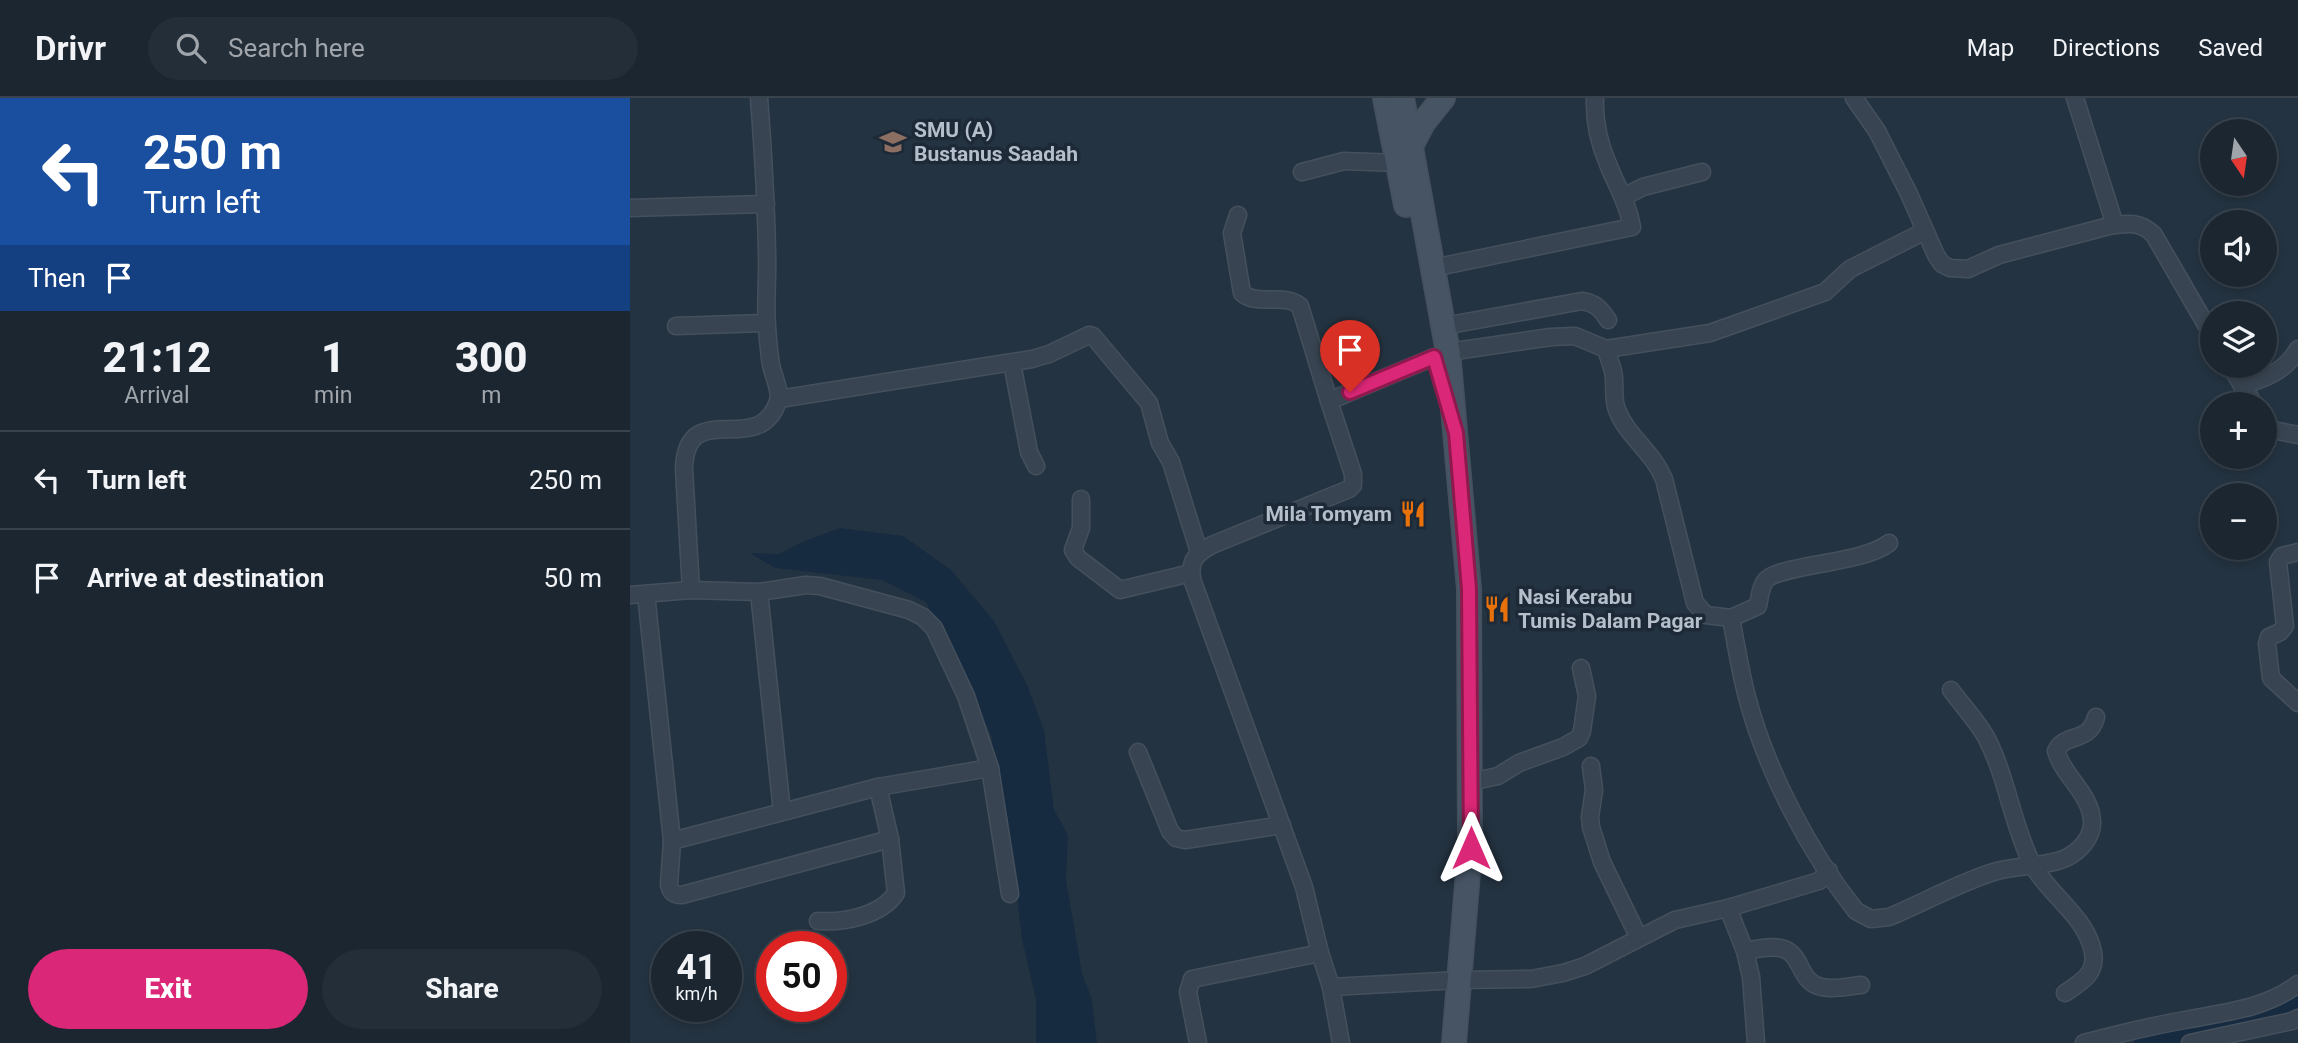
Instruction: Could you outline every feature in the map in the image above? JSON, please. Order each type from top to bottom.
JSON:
[{"type":"main road","points":[[1385,98],[1404,154],[1433,268],[1444,326],[1441,355]]},
{"type":"main road","points":[[1402,98],[1404,154],[1456,433],[1469,589],[1471,848],[1454,1043]]},
{"type":"main road","points":[[1404,154],[1423,123],[1443,98]]},
{"type":"street","points":[[691,590],[684,469],[685,452],[689,442],[701,432],[759,425],[771,415],[779,398],[771,362],[767,323],[766,204],[760,98]]},
{"type":"street","points":[[1433,268],[1632,227],[1628,207],[1602,146],[1594,113],[1595,98]]},
{"type":"street","points":[[1854,98],[1877,131],[1942,264],[1957,270],[1968,269],[1999,255],[2115,225],[2139,224],[2154,235],[2200,314]]},
{"type":"street","points":[[2075,98],[2115,225]]},
{"type":"street","points":[[1302,172],[1343,161],[1404,154]]},
{"type":"street","points":[[1623,197],[1643,187],[1702,172]]},
{"type":"street","points":[[630,208],[766,204]]},
{"type":"street","points":[[1238,215],[1232,233],[1242,293],[1250,299],[1292,301],[1300,306],[1354,480],[1349,489],[1199,552],[1192,560],[1191,573],[1304,887],[1320,953],[1332,987],[1341,1043]]},
{"type":"street","points":[[1329,401],[1441,355],[1563,336],[1575,336],[1606,349],[1710,333],[1825,292],[1850,269],[1925,231]]},
{"type":"street","points":[[1444,326],[1582,301],[1591,302],[1600,308],[1608,320]]},
{"type":"street","points":[[676,326],[767,323]]},
{"type":"street","points":[[779,398],[1012,363],[1049,355],[1088,335],[1095,338],[1149,402],[1160,443],[1171,460],[1199,552]]},
{"type":"street","points":[[1606,349],[1613,372],[1617,410],[1628,430],[1654,461],[1664,479],[1695,603],[1706,615],[1731,618],[1758,606],[1762,586],[1770,576],[1844,560],[1883,548],[1889,543]]},
{"type":"street","points":[[2242,386],[2280,371],[2298,349]]},
{"type":"street","points":[[1012,363],[1027,441],[1036,466]]},
{"type":"street","points":[[2237,378],[2246,392]]},
{"type":"street","points":[[2277,431],[2298,435]]},
{"type":"street","points":[[1081,499],[1081,527],[1073,550],[1078,558],[1114,587],[1127,590],[1191,573]]},
{"type":"street","points":[[2298,552],[2283,556],[2278,562],[2285,626],[2280,632],[2269,637],[2267,644],[2271,678],[2298,703]]},
{"type":"street","points":[[890,839],[676,895],[669,886],[672,841],[638,594],[691,590],[759,592],[806,585],[820,586],[909,610],[923,618],[934,628],[966,696],[990,768],[1010,894]]},
{"type":"street","points":[[759,592],[782,812]]},
{"type":"street","points":[[1731,618],[1746,697],[1765,752],[1796,820],[1856,911],[1863,916],[1880,919],[1996,872],[2067,857],[2088,839],[2092,829],[2092,817],[2056,751],[2064,741],[2087,733],[2094,725],[2096,717]]},
{"type":"street","points":[[1470,782],[1498,776],[1519,763],[1563,747],[1579,738],[1587,696],[1581,668]]},
{"type":"street","points":[[1951,690],[1986,737],[2033,865],[2086,934],[2093,953],[2093,970],[2065,993]]},
{"type":"street","points":[[1138,752],[1170,831],[1176,838],[1185,840],[1282,825]]},
{"type":"street","points":[[1591,766],[1594,790],[1591,827],[1602,862],[1639,938]]},
{"type":"street","points":[[672,841],[878,787],[990,768]]},
{"type":"street","points":[[818,921],[838,923],[867,914],[895,896],[897,889],[890,839],[878,787]]},
{"type":"street","points":[[1332,987],[1531,979],[1563,973],[1585,966],[1675,919],[1728,908],[1819,881],[1829,871]]},
{"type":"street","points":[[1728,908],[1745,951],[1751,977],[1756,1043]]},
{"type":"street","points":[[1745,951],[1776,948],[1790,952],[1808,981],[1823,988],[1861,985]]},
{"type":"street","points":[[1198,1043],[1188,992],[1192,979],[1320,953]]},
{"type":"street","points":[[2084,1043],[2124,1032],[2261,1004],[2283,995],[2298,984]]},
{"type":"street","points":[[2190,1043],[2298,1018]]},
{"type":"water","points":[[840,528],[903,536],[951,570],[994,621],[1027,685],[1044,730],[1054,810],[1068,835],[1066,880],[1082,973],[1092,1000],[1097,1043],[1036,1043],[1036,1000],[1022,939],[1007,815],[990,758],[992,738],[955,654],[926,602],[882,580],[775,568],[750,553],[778,554]]},
{"type":"waterway","points":[[2141,1043],[2242,1023],[2298,1000]]},
{"type":"place","name":"SMU (A) Bustanus Saadah","points":[[893,142]]},
{"type":"place","name":"Mila Tomyam","points":[[1413,514]]},
{"type":"place","name":"Nasi Kerabu Tumis Dalam Pagar","points":[[1497,609]]},
{"type":"route","points":[[1350,392],[1434,357],[1456,433],[1469,589],[1471,848]]}]
